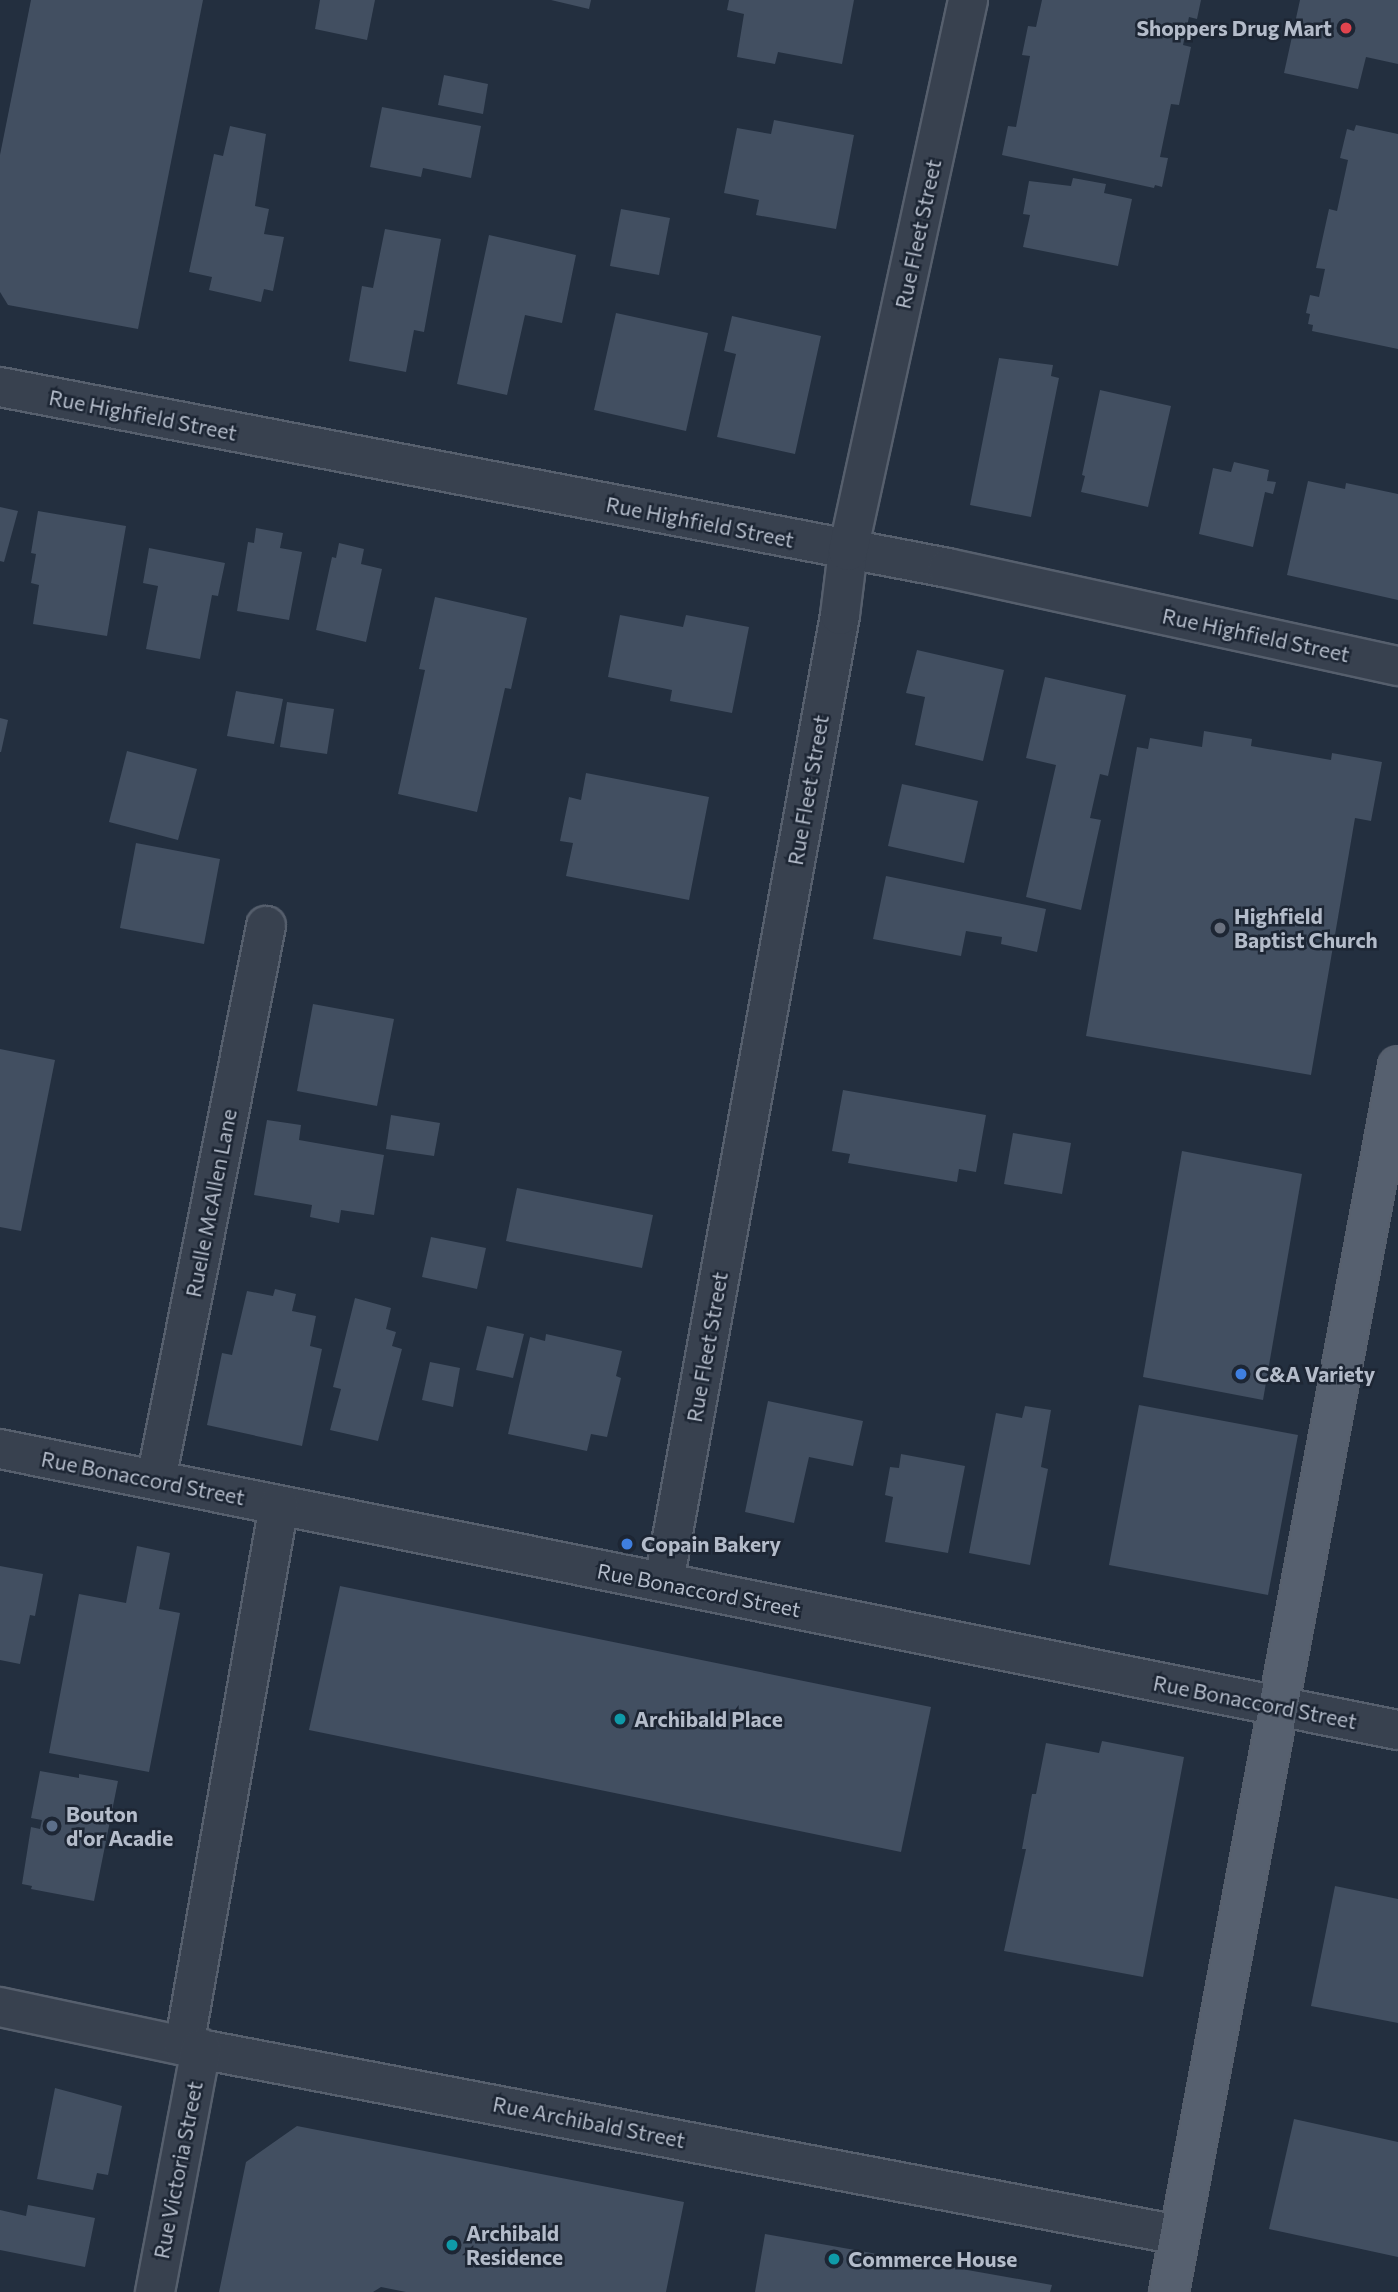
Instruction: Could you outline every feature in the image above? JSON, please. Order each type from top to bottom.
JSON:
[{"type":"main road","points":[[1169,2292],[1398,1066]]},
{"type":"street","name":"Rue Fleet Street","points":[[664,1582],[833,655],[848,551],[968,0]]},
{"type":"street","name":"Rue Highfield Street","points":[[0,387],[948,568],[1398,666]]},
{"type":"street","name":"Ruelle McAllen Lane","points":[[156,1480],[266,926]]},
{"type":"street","name":"Rue Bonaccord Street","points":[[0,1449],[1398,1730]]},
{"type":"street","name":"Rue Victoria Street","points":[[155,2292],[279,1505]]},
{"type":"street","name":"Rue Archibald Street","points":[[0,2007],[193,2047],[1179,2235]]},
{"type":"building","points":[[31,0],[203,0],[138,329],[8,305],[0,292],[0,155]]},
{"type":"building","points":[[320,0],[375,0],[367,40],[315,29]]},
{"type":"building","points":[[551,0],[591,0],[589,9]]},
{"type":"building","points":[[729,0],[854,0],[842,64],[778,52],[775,64],[737,57],[744,14],[727,10]]},
{"type":"building","points":[[1042,0],[1201,0],[1197,19],[1189,17],[1183,45],[1191,47],[1179,105],[1171,104],[1160,157],[1168,158],[1162,187],[1155,185],[1154,188],[1002,155],[1008,126],[1016,127],[1030,56],[1022,55],[1028,26],[1036,27]]},
{"type":"building","name":"Shoppers Drug Mart","points":[[1300,0],[1398,0],[1398,64],[1366,57],[1358,89],[1284,73]]},
{"type":"building","points":[[444,75],[488,84],[483,114],[438,105]]},
{"type":"building","points":[[382,107],[481,126],[471,178],[423,168],[421,177],[370,167]]},
{"type":"building","points":[[774,120],[854,135],[836,229],[756,215],[759,200],[724,193],[737,128],[771,134]]},
{"type":"building","points":[[1356,125],[1398,134],[1398,349],[1312,331],[1313,325],[1308,324],[1310,314],[1306,313],[1310,295],[1319,297],[1325,269],[1316,268],[1329,209],[1337,211],[1348,160],[1340,158],[1347,129],[1354,131]]},
{"type":"building","points":[[230,126],[266,134],[255,206],[269,209],[264,234],[284,237],[273,291],[264,289],[261,302],[209,290],[212,277],[189,272],[214,154],[223,156]]},
{"type":"building","points":[[1073,178],[1106,184],[1104,193],[1132,199],[1118,266],[1023,247],[1030,215],[1023,214],[1029,181],[1071,186]]},
{"type":"building","points":[[621,209],[670,218],[659,275],[610,266]]},
{"type":"building","points":[[385,229],[441,239],[424,332],[414,330],[406,372],[349,361],[362,286],[373,288]]},
{"type":"building","points":[[489,235],[576,255],[562,323],[525,315],[507,395],[457,384]]},
{"type":"building","points":[[616,313],[708,333],[686,431],[594,410]]},
{"type":"building","points":[[732,316],[821,336],[795,454],[717,437],[736,354],[724,351]]},
{"type":"building","points":[[999,358],[1053,365],[1051,376],[1059,378],[1031,517],[970,505]]},
{"type":"building","points":[[1100,390],[1171,406],[1148,507],[1081,492],[1085,476],[1082,475]]},
{"type":"building","points":[[1234,462],[1269,470],[1267,481],[1276,482],[1273,494],[1265,492],[1253,547],[1199,534],[1213,468],[1231,472]]},
{"type":"building","points":[[1308,481],[1345,489],[1346,483],[1398,494],[1398,600],[1287,575]]},
{"type":"building","points":[[0,507],[18,511],[4,562],[0,561]]},
{"type":"building","points":[[38,511],[126,526],[107,636],[33,624],[39,585],[31,583],[36,554],[31,553]]},
{"type":"building","points":[[256,528],[283,533],[280,548],[302,552],[289,620],[237,611],[248,542],[254,543]]},
{"type":"building","points":[[339,543],[364,549],[361,564],[382,569],[366,642],[316,630],[332,557],[336,558]]},
{"type":"building","points":[[149,548],[225,563],[218,596],[212,595],[200,659],[146,649],[158,586],[143,583]]},
{"type":"building","points":[[435,597],[527,618],[511,689],[505,688],[477,812],[398,794],[425,670],[419,669]]},
{"type":"building","points":[[620,615],[683,627],[686,615],[749,627],[732,713],[670,701],[672,690],[608,677]]},
{"type":"building","points":[[917,650],[1004,670],[983,761],[915,745],[925,697],[906,693]]},
{"type":"building","points":[[1045,677],[1126,695],[1108,776],[1100,774],[1090,818],[1101,820],[1081,910],[1026,897],[1056,765],[1026,758]]},
{"type":"building","points":[[236,691],[283,699],[274,744],[227,736]]},
{"type":"building","points":[[287,702],[334,709],[327,754],[280,747]]},
{"type":"building","points":[[0,718],[8,720],[1,752],[0,752]]},
{"type":"building","name":"Highfield Baptist Church","points":[[1204,731],[1252,739],[1251,746],[1331,760],[1332,753],[1382,762],[1371,821],[1355,818],[1311,1075],[1086,1036],[1137,747],[1148,749],[1150,738],[1202,747]]},
{"type":"building","points":[[127,751],[197,769],[178,840],[109,822]]},
{"type":"building","points":[[586,773],[709,797],[689,900],[566,876],[573,843],[560,841],[569,797],[581,800]]},
{"type":"building","points":[[902,784],[978,801],[964,863],[888,846]]},
{"type":"building","points":[[136,843],[220,859],[204,944],[120,928]]},
{"type":"building","points":[[886,876],[1046,909],[1037,952],[1001,944],[1002,937],[966,931],[961,956],[873,939]]},
{"type":"building","points":[[313,1004],[394,1019],[377,1106],[297,1091]]},
{"type":"building","points":[[0,1049],[55,1060],[21,1231],[0,1227]]},
{"type":"building","points":[[843,1090],[986,1115],[976,1172],[959,1169],[957,1182],[848,1163],[850,1154],[832,1151]]},
{"type":"building","points":[[391,1115],[440,1123],[434,1156],[386,1149]]},
{"type":"building","points":[[267,1120],[301,1125],[299,1140],[384,1155],[374,1215],[341,1210],[339,1223],[310,1217],[312,1205],[254,1195]]},
{"type":"building","points":[[1013,1133],[1071,1143],[1062,1194],[1004,1184]]},
{"type":"building","points":[[1182,1151],[1302,1174],[1263,1400],[1143,1377]]},
{"type":"building","points":[[517,1188],[653,1215],[642,1268],[506,1241]]},
{"type":"building","points":[[431,1237],[486,1248],[477,1289],[422,1277]]},
{"type":"building","points":[[275,1289],[296,1294],[292,1311],[316,1316],[310,1346],[322,1349],[302,1446],[207,1425],[222,1353],[232,1355],[247,1291],[273,1296]]},
{"type":"building","points":[[355,1298],[391,1308],[386,1329],[396,1332],[392,1346],[402,1349],[378,1441],[330,1430],[341,1389],[333,1387]]},
{"type":"building","points":[[487,1326],[524,1334],[513,1378],[476,1370]]},
{"type":"building","points":[[546,1334],[622,1351],[616,1376],[621,1378],[607,1437],[591,1434],[587,1451],[508,1434],[530,1337],[545,1341]]},
{"type":"building","points":[[430,1362],[460,1368],[453,1407],[422,1400]]},
{"type":"building","points":[[768,1401],[863,1421],[853,1466],[809,1457],[794,1523],[745,1512]]},
{"type":"building","points":[[1139,1405],[1298,1435],[1268,1595],[1109,1565]]},
{"type":"building","points":[[1025,1406],[1051,1410],[1041,1467],[1048,1469],[1030,1565],[969,1553],[996,1413],[1022,1418]]},
{"type":"building","points":[[901,1454],[965,1466],[948,1553],[885,1542],[893,1497],[885,1495],[890,1467],[899,1468]]},
{"type":"building","points":[[137,1546],[170,1553],[159,1609],[180,1613],[149,1772],[49,1753],[79,1594],[126,1603]]},
{"type":"building","points":[[0,1566],[43,1574],[35,1616],[30,1615],[20,1664],[0,1660]]},
{"type":"building","name":"Archibald Place","points":[[340,1586],[931,1707],[901,1852],[309,1730]]},
{"type":"building","points":[[1102,1741],[1184,1757],[1143,1977],[1004,1951],[1026,1849],[1022,1849],[1032,1794],[1036,1794],[1046,1743],[1099,1753]]},
{"type":"building","points":[[40,1771],[118,1781],[94,1901],[31,1889],[32,1886],[22,1884],[31,1827],[40,1829],[42,1820],[31,1818]]},
{"type":"building","points":[[1335,1886],[1398,1899],[1398,2023],[1311,2006]]},
{"type":"building","points":[[55,2088],[122,2106],[108,2175],[97,2173],[93,2190],[37,2179]]},
{"type":"building","points":[[1294,2119],[1398,2142],[1398,2257],[1269,2229]]},
{"type":"building","name":"Archibald Residence","points":[[297,2126],[684,2202],[666,2292],[406,2292],[381,2287],[373,2292],[219,2292],[246,2162]]},
{"type":"building","points":[[28,2205],[95,2218],[85,2267],[0,2250],[0,2210],[26,2216]]},
{"type":"building","name":"Commerce House","points":[[765,2234],[1052,2285],[1050,2292],[755,2292]]},
{"type":"place","name":"Shoppers Drug Mart","points":[[1346,28]]},
{"type":"place","name":"Highfield Baptist Church","points":[[1220,928]]},
{"type":"place","name":"C&A Variety","points":[[1241,1374]]},
{"type":"place","name":"Copain Bakery","points":[[627,1544]]},
{"type":"place","name":"Archibald Place","points":[[620,1719]]},
{"type":"place","name":"Bouton d'or Acadie","points":[[52,1826]]},
{"type":"place","name":"Archibald Residence","points":[[452,2245]]},
{"type":"place","name":"Commerce House","points":[[834,2259]]}]
